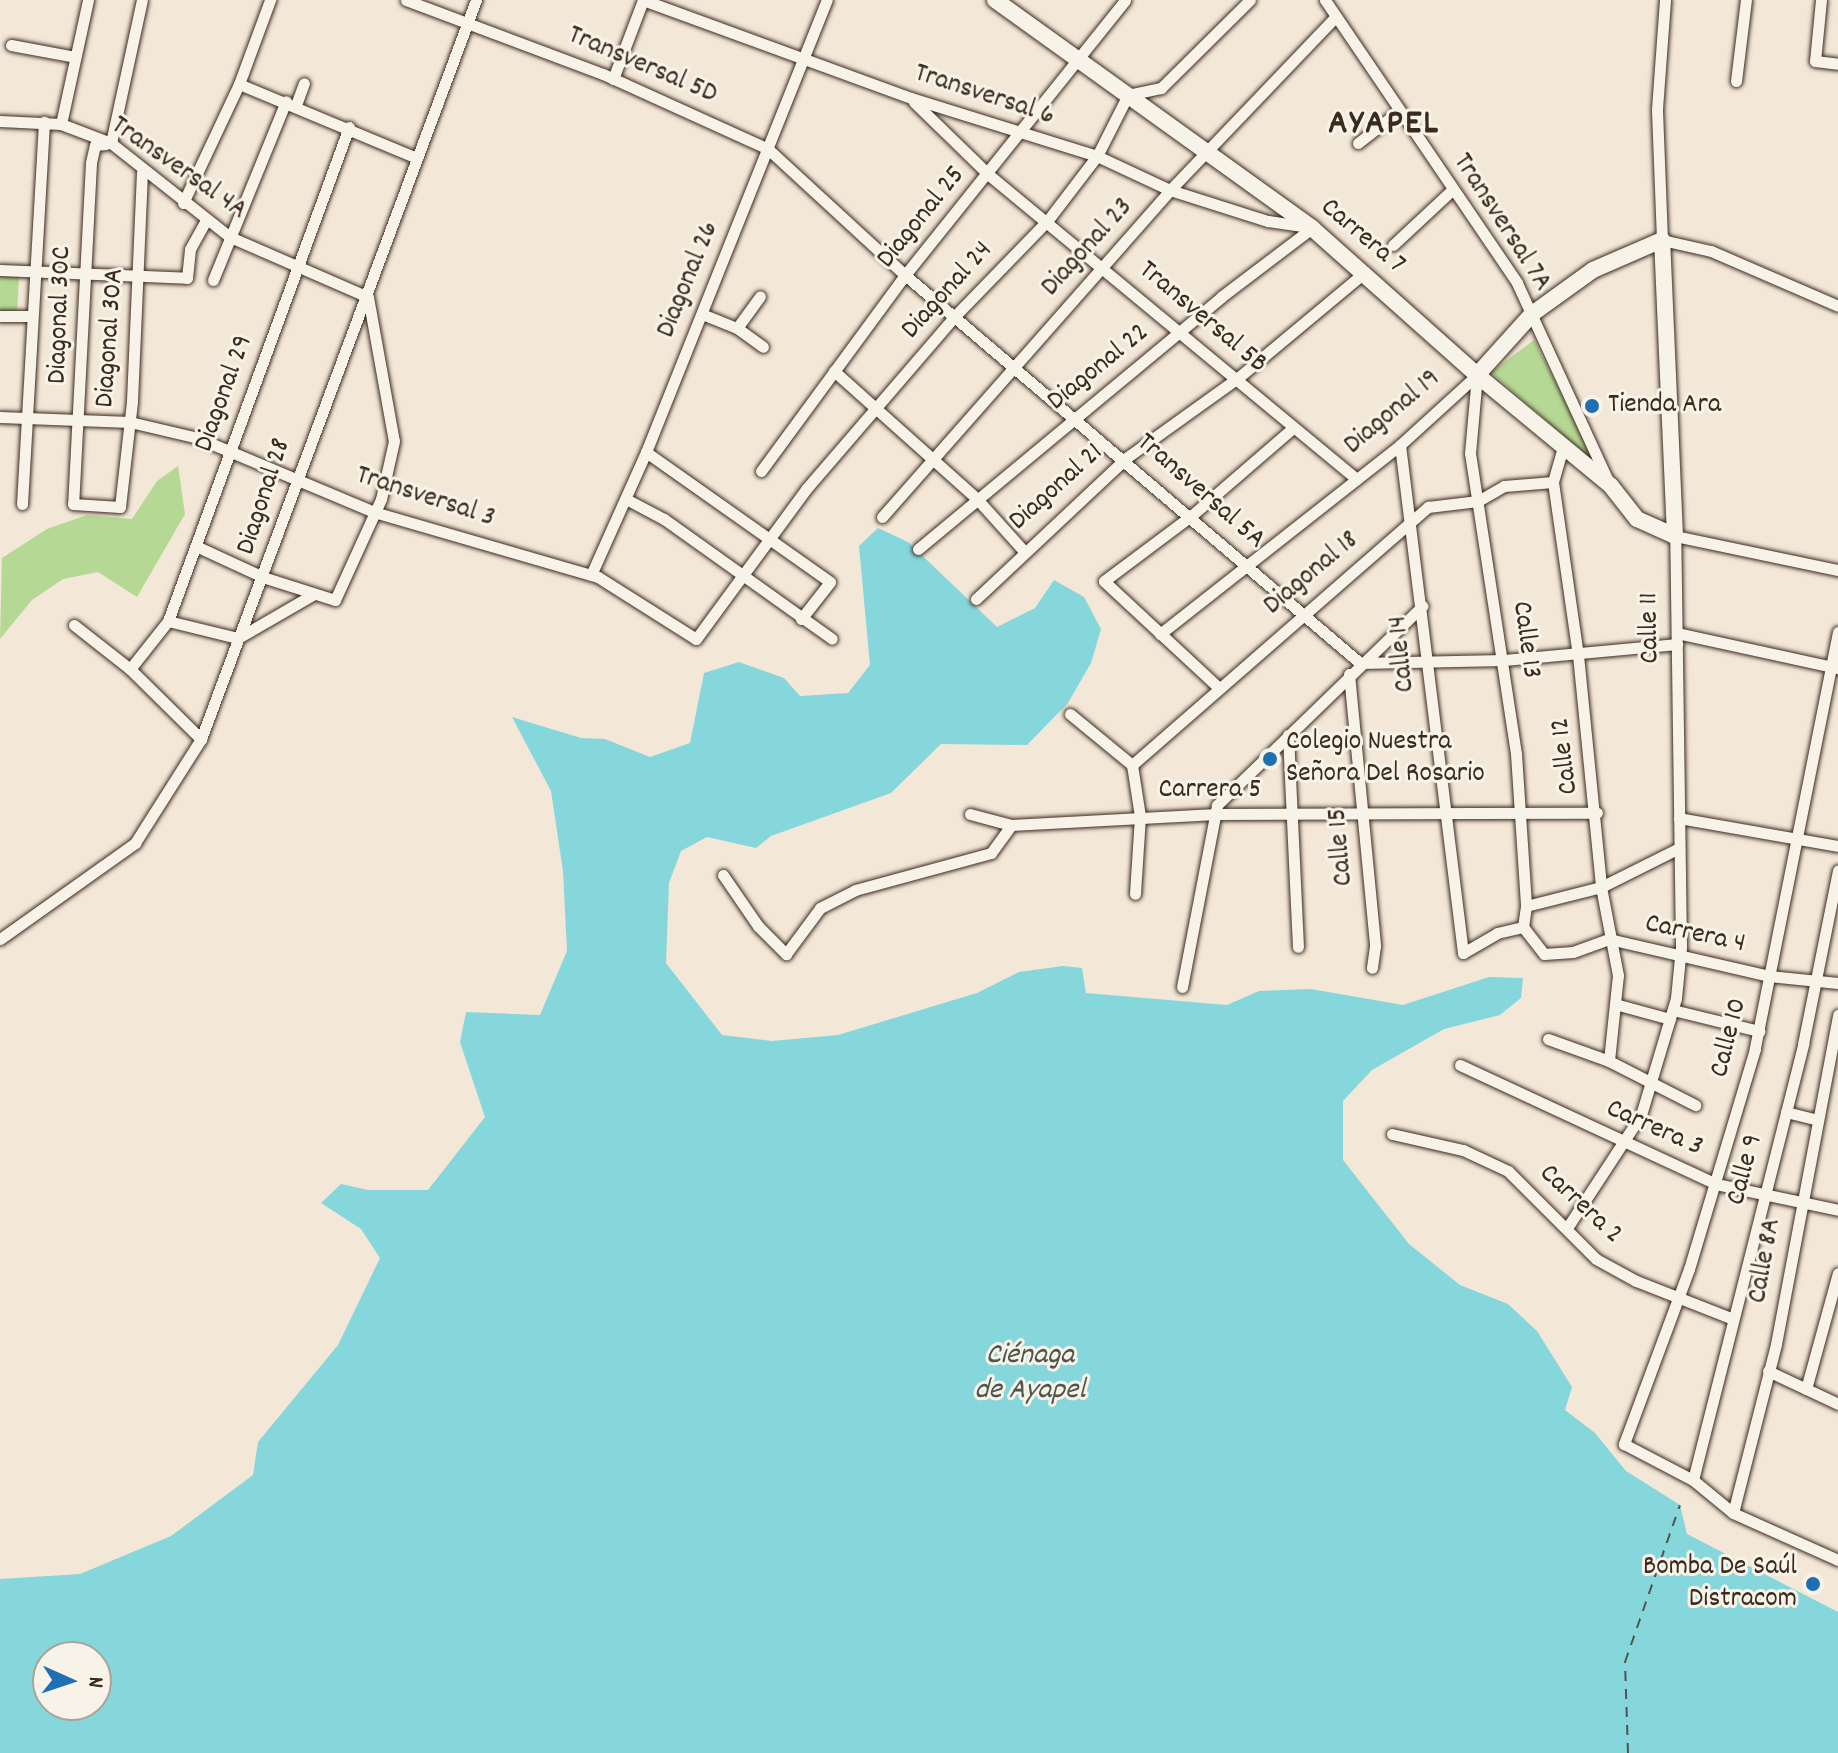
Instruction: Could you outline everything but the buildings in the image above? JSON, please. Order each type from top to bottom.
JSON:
[{"type":"main road","name":"Carrera 7","points":[[995,0],[1212,151],[1312,228],[1365,272],[1477,375],[1611,486],[1637,519],[1654,531],[1675,536]]},
{"type":"main road","name":"Diagonal 19","points":[[1477,375],[1532,314],[1593,270],[1662,240]]},
{"type":"main road","name":"Calle 11","points":[[1662,240],[1675,536]]},
{"type":"street","points":[[61,124],[88,0]]},
{"type":"street","points":[[111,143],[142,0]]},
{"type":"street","points":[[183,203],[239,84],[269,0]]},
{"type":"street","name":"Transversal 5D","points":[[406,0],[613,79],[768,149]]},
{"type":"street","name":"Diagonal 28","points":[[0,939],[135,843],[201,739],[237,638],[263,577],[296,477],[368,297],[414,157],[476,0]]},
{"type":"street","points":[[613,79],[643,0]]},
{"type":"street","name":"Transversal 6","points":[[643,0],[911,98],[1019,135],[1097,156],[1170,190],[1268,221],[1312,228]]},
{"type":"street","name":"Diagonal 26","points":[[591,575],[646,452],[827,0]]},
{"type":"street","name":"Diagonal 25","points":[[761,471],[905,275],[989,175],[1125,0]]},
{"type":"street","points":[[1128,95],[1161,88],[1250,0]]},
{"type":"street","name":"Transversal 7A","points":[[1325,0],[1532,314],[1611,486]]},
{"type":"street","name":"Calle 11","points":[[1662,240],[1657,110],[1665,0]]},
{"type":"street","points":[[1736,81],[1746,0]]},
{"type":"street","points":[[1821,0],[1815,61],[1838,64]]},
{"type":"street","name":"Diagonal 23","points":[[882,517],[1013,365],[1105,268],[1170,190],[1212,151],[1336,16]]},
{"type":"street","points":[[11,45],[75,57]]},
{"type":"street","points":[[213,280],[291,103],[304,83]]},
{"type":"street","points":[[239,84],[349,127],[414,157]]},
{"type":"street","name":"Diagonal 24","points":[[696,639],[769,539],[875,408],[954,317],[1048,220],[1097,156],[1128,95]]},
{"type":"street","name":"Transversal 5B","points":[[911,98],[989,175],[1239,377],[1293,428],[1356,479]]},
{"type":"street","points":[[1358,143],[1399,111]]},
{"type":"street","name":"Transversal 4A","points":[[0,121],[61,124],[111,143],[142,172],[230,237],[368,297]]},
{"type":"street","points":[[22,504],[32,272],[44,122]]},
{"type":"street","name":"Diagonal 29","points":[[130,669],[168,621],[349,127]]},
{"type":"street","name":"Diagonal 30C","points":[[111,143],[95,145],[91,163],[81,419],[73,504],[120,507]]},
{"type":"street","name":"Transversal 5A","points":[[768,149],[905,275],[1126,458],[1360,663]]},
{"type":"street","name":"Diagonal 30A","points":[[120,507],[130,422],[140,276],[142,172]]},
{"type":"street","points":[[1393,245],[1452,190]]},
{"type":"street","points":[[0,270],[187,278],[190,249],[206,220]]},
{"type":"street","name":"Diagonal 22","points":[[918,549],[1076,417],[1182,334],[1221,297],[1312,228]]},
{"type":"street","points":[[1662,240],[1711,251],[1838,306]]},
{"type":"street","name":"Diagonal 21","points":[[976,599],[1023,550],[1126,458],[1239,377],[1365,272]]},
{"type":"street","points":[[737,328],[760,296]]},
{"type":"street","points":[[196,546],[263,577],[335,600],[374,512],[394,441],[368,297]]},
{"type":"street","points":[[702,314],[737,328],[763,347]]},
{"type":"street","points":[[0,316],[30,316]]},
{"type":"street","points":[[834,371],[977,499],[1023,550]]},
{"type":"street","name":"Diagonal 19","points":[[1160,634],[1400,445],[1477,375]]},
{"type":"street","name":"Calle 13","points":[[1477,375],[1470,453],[1504,660],[1526,906],[1523,927]]},
{"type":"street","name":"Transversal 3","points":[[0,417],[130,422],[230,449],[374,512],[591,575],[696,639]]},
{"type":"street","points":[[1219,688],[1104,581],[1191,516],[1293,428]]},
{"type":"street","name":"Calle 14","points":[[1400,445],[1412,521],[1463,953],[1497,933],[1523,927]]},
{"type":"street","name":"Calle 12","points":[[1563,447],[1553,482],[1597,813],[1601,887],[1618,975],[1609,1061]]},
{"type":"street","points":[[646,452],[830,582],[801,619]]},
{"type":"street","name":"Diagonal 18","points":[[1132,765],[1301,614],[1428,507],[1478,501],[1504,486],[1553,482]]},
{"type":"street","points":[[626,499],[744,575],[832,639]]},
{"type":"street","points":[[1675,536],[1838,570]]},
{"type":"street","name":"Calle 11","points":[[1567,1228],[1624,1143],[1651,1083],[1672,1014],[1680,957],[1675,536]]},
{"type":"street","points":[[168,621],[237,638],[314,594]]},
{"type":"street","points":[[1182,987],[1217,805],[1422,606]]},
{"type":"street","points":[[74,625],[130,669],[201,739]]},
{"type":"street","name":"Calle 10","points":[[1693,1480],[1624,1444],[1679,1298],[1716,1184],[1759,1031],[1796,838],[1834,666],[1838,632]]},
{"type":"street","points":[[1360,663],[1578,655],[1677,638],[1834,666]]},
{"type":"street","name":"Calle 15","points":[[1349,674],[1375,946],[1372,968]]},
{"type":"street","points":[[1070,714],[1132,765],[1140,816],[1135,894]]},
{"type":"street","points":[[1288,735],[1298,947]]},
{"type":"street","name":"Carrera 5","points":[[970,814],[1011,825],[1216,814],[1364,817],[1444,811],[1597,813]]},
{"type":"street","points":[[1679,818],[1838,846]]},
{"type":"street","points":[[723,875],[758,926],[786,954],[820,908],[855,890],[991,853],[1011,825]]},
{"type":"street","points":[[1526,906],[1601,887],[1679,848]]},
{"type":"street","name":"Calle 9","points":[[1693,1480],[1786,1112],[1838,871]]},
{"type":"street","name":"Carrera 4","points":[[1523,927],[1544,954],[1573,952],[1609,939],[1769,976],[1838,983]]},
{"type":"street","points":[[1615,1004],[1759,1031]]},
{"type":"street","name":"Calle 8A","points":[[1733,1513],[1768,1371],[1815,1119],[1838,1015]]},
{"type":"street","points":[[1548,1039],[1609,1061],[1695,1105]]},
{"type":"street","name":"Carrera 3","points":[[1460,1065],[1716,1184],[1801,1205],[1838,1210]]},
{"type":"street","points":[[1786,1112],[1815,1119]]},
{"type":"street","name":"Carrera 2","points":[[1392,1134],[1463,1150],[1508,1171],[1596,1259],[1679,1298],[1733,1319]]},
{"type":"street","points":[[1806,1389],[1838,1273]]},
{"type":"street","points":[[1768,1371],[1838,1404]]},
{"type":"street","points":[[1693,1480],[1733,1513],[1838,1560]]},
{"type":"green space","points":[[0,273],[19,275],[17,315],[0,313]]},
{"type":"green space","points":[[1534,340],[1591,452],[1587,456],[1491,372]]},
{"type":"green space","points":[[178,466],[185,514],[137,597],[98,572],[63,579],[32,600],[0,639],[2,558],[47,529],[87,515],[132,519],[157,481]]},
{"type":"water","name":"Ciénaga de Ayapel","points":[[878,528],[908,542],[997,627],[1035,608],[1054,580],[1084,597],[1101,629],[1091,663],[1068,703],[1027,745],[941,744],[891,793],[771,836],[756,848],[707,837],[681,851],[669,883],[666,963],[722,1035],[772,1041],[838,1035],[977,993],[1019,972],[1063,966],[1082,968],[1086,993],[1227,1005],[1259,991],[1311,989],[1403,1005],[1489,977],[1523,978],[1521,998],[1500,1015],[1444,1029],[1372,1070],[1343,1101],[1343,1160],[1409,1244],[1460,1285],[1508,1304],[1537,1331],[1572,1387],[1565,1410],[1595,1433],[1626,1471],[1680,1505],[1687,1534],[1838,1612],[1838,1753],[0,1753],[0,1579],[80,1574],[171,1536],[253,1475],[258,1442],[338,1345],[380,1258],[361,1229],[321,1203],[341,1184],[368,1190],[428,1190],[485,1117],[460,1042],[466,1012],[540,1015],[567,951],[563,871],[551,791],[512,717],[581,738],[605,739],[650,757],[690,743],[704,673],[739,662],[784,678],[800,696],[848,693],[870,665],[859,546]]},
{"type":"ferry route","points":[[1628,1753],[1625,1662],[1680,1505]]},
{"type":"place","name":"Tienda Ara","points":[[1592,406]]},
{"type":"place","name":"Colegio Nuestra Señora Del Rosario","points":[[1270,759]]},
{"type":"place","name":"Bomba De Saúl Distracom","points":[[1813,1584]]},
{"type":"district","name":"AYAPEL","points":[[1384,126]]}]
